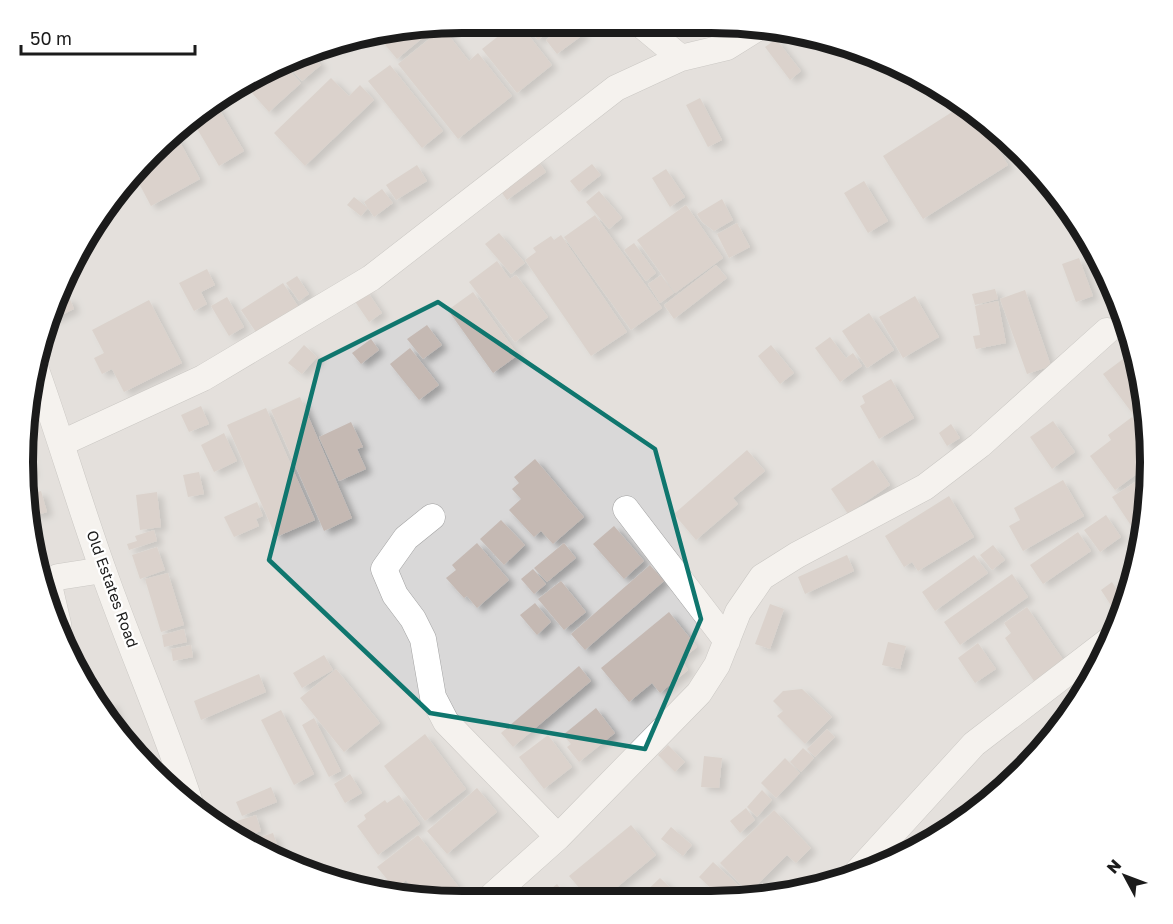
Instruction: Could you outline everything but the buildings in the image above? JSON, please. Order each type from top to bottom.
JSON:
[{"type":"street","points":[[651,33],[681,58]]},
{"type":"street","points":[[62,443],[202,378],[371,278],[615,88],[681,58],[727,47],[747,35]]},
{"type":"street","points":[[499,891],[558,837],[699,693],[717,665],[738,612],[762,577],[797,555],[926,487],[980,445],[1107,331]]},
{"type":"street","name":"Old Estates Road","points":[[40,382],[103,570],[186,791]]},
{"type":"street","points":[[626,509],[727,641]]},
{"type":"street","points":[[432,518],[406,538],[384,569],[395,596],[413,619],[423,639],[433,697],[446,722],[558,837]]},
{"type":"street","points":[[51,583],[58,578],[103,570]]},
{"type":"street","points":[[868,861],[974,744],[1097,651]]},
{"type":"highlighted area","points":[[438,302],[655,449],[701,619],[645,749],[430,713],[269,560],[320,361]]},
{"type":"shaded area","points":[[434,34],[739,34],[795,41],[849,56],[926,90],[994,139],[1034,179],[1083,248],[1096,272],[1117,324],[1132,378],[1136,406],[1140,462],[1139,490],[1132,546],[1125,573],[1096,652],[1068,700],[1051,723],[1034,745],[994,785],[926,834],[849,868],[795,883],[739,890],[462,891],[378,883],[298,858],[247,834],[224,819],[179,785],[139,745],[90,676],[66,626],[48,573],[37,518],[33,462],[37,406],[48,351],[66,298],[90,247],[139,179],[179,139],[247,90],[324,56],[378,41]]}]
